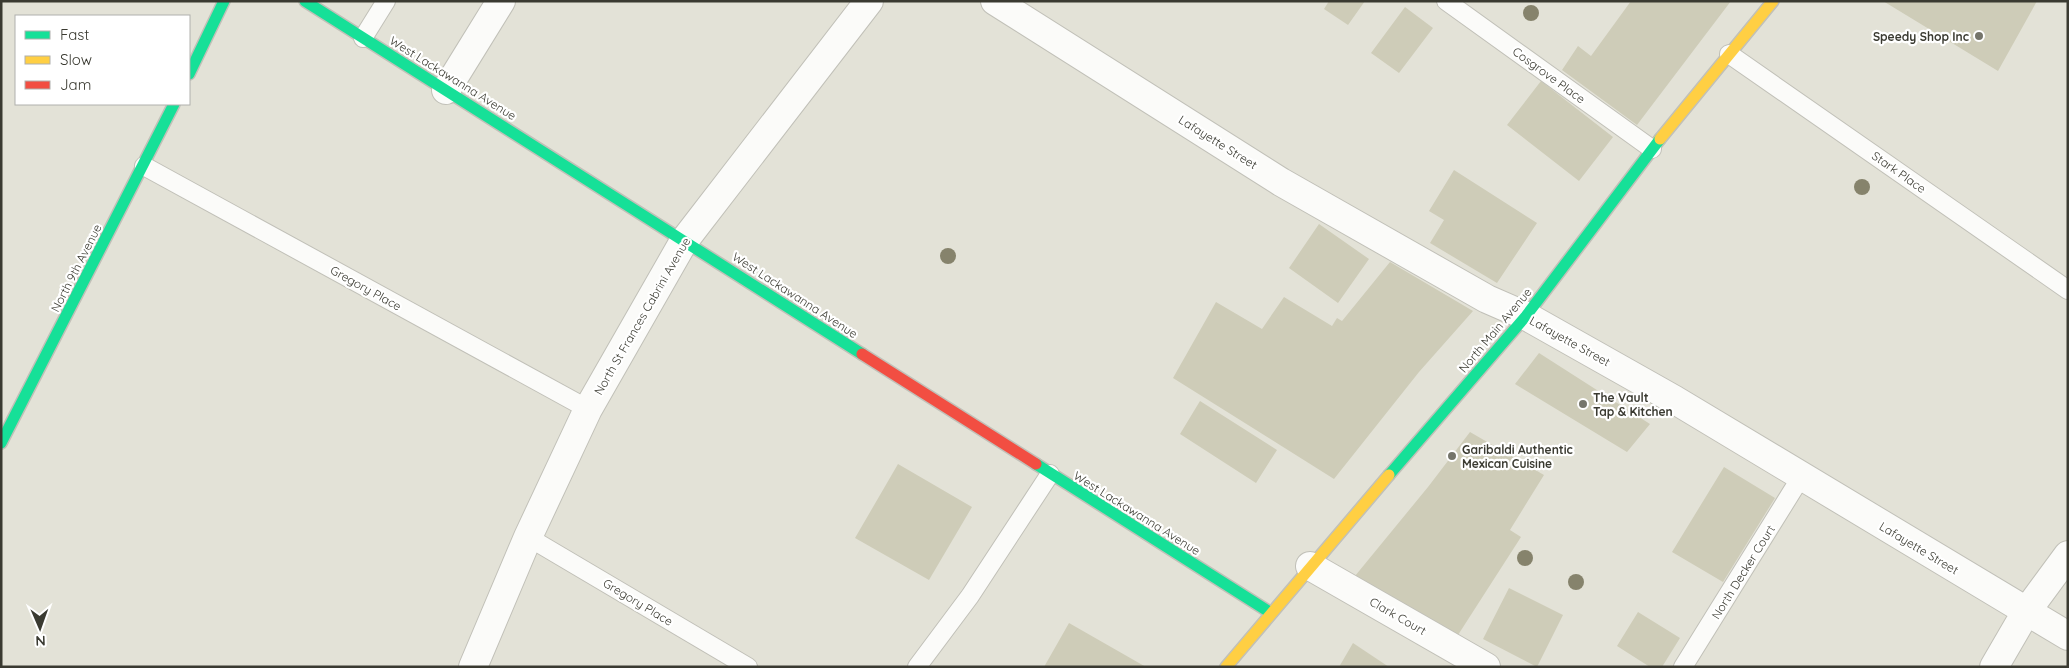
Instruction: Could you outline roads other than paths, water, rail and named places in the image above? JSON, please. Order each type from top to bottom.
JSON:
[{"type":"main road","points":[[190,72],[224,1]]},
{"type":"main road","name":"West Lackawanna Avenue","points":[[305,1],[1270,613]]},
{"type":"main road","name":"North Main Avenue","points":[[1226,667],[1310,566],[1526,316],[1652,149],[1773,1]]},
{"type":"main road","name":"North 9th Avenue","points":[[1,444],[174,105]]},
{"type":"street","points":[[446,90],[501,1]]},
{"type":"street","name":"North St Frances Cabrini Avenue","points":[[473,667],[528,537],[588,409],[684,241],[869,1]]},
{"type":"street","name":"Lafayette Street","points":[[995,1],[1282,182],[1488,299],[1526,316],[1676,400],[2068,636]]},
{"type":"street","points":[[1994,667],[2026,612],[2068,555]]},
{"type":"street","name":"Clark Court","points":[[1310,566],[1486,667]]},
{"type":"lane","points":[[363,38],[386,1]]},
{"type":"lane","name":"Cosgrove Place","points":[[1446,1],[1652,149]]},
{"type":"lane","name":"Stark Place","points":[[1730,54],[2068,290]]},
{"type":"lane","name":"Gregory Place","points":[[144,166],[588,409]]},
{"type":"lane","points":[[917,667],[970,596],[1050,474]]},
{"type":"lane","name":"North Decker Court","points":[[1683,667],[1801,477]]},
{"type":"lane","name":"Gregory Place","points":[[528,537],[748,667]]},
{"type":"place","name":"Speedy Shop Inc","points":[[1979,36]]},
{"type":"place","name":"The Vault Tap & Kitchen","points":[[1583,404]]},
{"type":"place","name":"Garibaldi Authentic Mexican Cuisine","points":[[1452,456]]}]
